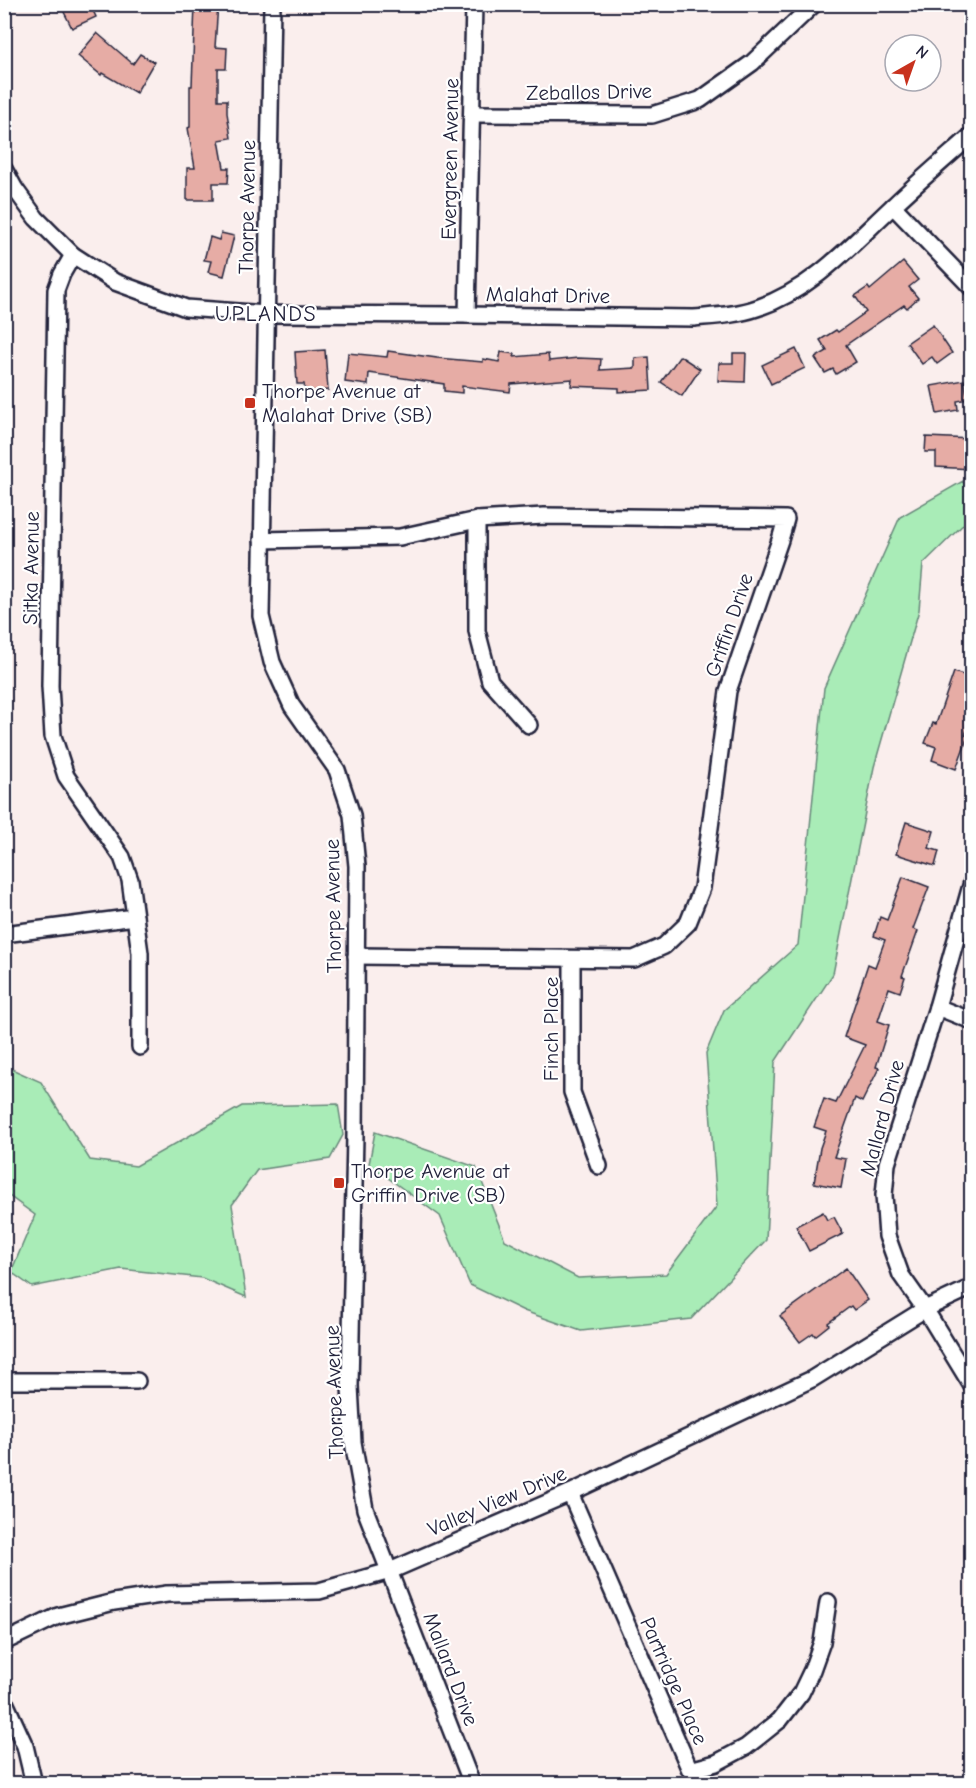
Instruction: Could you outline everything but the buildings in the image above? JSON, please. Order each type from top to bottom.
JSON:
[{"type":"street","name":"Thorpe Avenue","points":[[272,4],[261,616],[272,662],[292,706],[337,770],[352,815],[357,866],[351,1408],[353,1442],[365,1509],[390,1570]]},
{"type":"street","name":"Evergreen Avenue","points":[[467,315],[474,4]]},
{"type":"street","name":"Zeballos Drive","points":[[472,114],[652,115],[700,100],[752,63],[814,4]]},
{"type":"street","name":"Malahat Drive","points":[[73,255],[115,282],[186,308],[266,314],[694,318],[731,315],[757,308],[807,284],[832,264],[972,135]]},
{"type":"street","points":[[4,169],[36,218],[73,255]]},
{"type":"street","points":[[893,206],[972,288]]},
{"type":"street","name":"Sitka Avenue","points":[[73,255],[56,290],[50,686],[53,736],[66,776],[122,857],[130,880],[140,953],[140,1047]]},
{"type":"street","name":"Griffin Drive","points":[[262,540],[400,537],[477,520],[544,516],[786,519],[728,691],[702,888],[688,923],[664,946],[634,959],[356,956]]},
{"type":"street","points":[[477,520],[477,631],[490,681],[529,725]]},
{"type":"street","name":"Mallard Drive","points":[[972,882],[937,1006],[887,1164],[884,1195],[887,1236],[901,1275],[925,1309],[972,1386]]},
{"type":"street","points":[[4,934],[135,917]]},
{"type":"street","name":"Finch Place","points":[[572,959],[572,1092],[598,1166]]},
{"type":"street","points":[[937,1006],[972,1021]]},
{"type":"street","name":"Valley View Drive","points":[[4,1642],[58,1616],[114,1602],[167,1594],[319,1590],[390,1570],[570,1493],[812,1379],[925,1309],[972,1287]]},
{"type":"street","points":[[4,1381],[137,1381]]},
{"type":"street","name":"Partridge Place","points":[[570,1493],[690,1770],[716,1763],[746,1747],[780,1720],[801,1693],[812,1670],[822,1642],[828,1602]]},
{"type":"street","name":"Mallard Drive","points":[[390,1570],[472,1784]]},
{"type":"street","points":[[4,1700],[25,1746],[34,1784]]},
{"type":"green space","points":[[963,481],[971,499],[971,517],[923,564],[919,610],[874,767],[833,974],[775,1062],[766,1240],[691,1319],[581,1331],[524,1311],[470,1285],[440,1216],[369,1164],[375,1132],[476,1167],[505,1240],[578,1278],[666,1274],[717,1206],[706,1053],[724,1010],[798,945],[824,688],[900,517]]},
{"type":"green space","points":[[5,1066],[41,1082],[90,1160],[136,1166],[242,1106],[338,1104],[343,1135],[330,1159],[257,1170],[232,1205],[246,1297],[202,1278],[121,1269],[32,1287],[11,1272],[35,1215],[5,1193]]},
{"type":"place","name":"Thorpe Avenue at Malahat Drive (SB)","points":[[250,403]]},
{"type":"place","name":"Thorpe Avenue at Griffin Drive (SB)","points":[[339,1183]]},
{"type":"district","name":"UPLANDS","points":[[266,314]]}]
